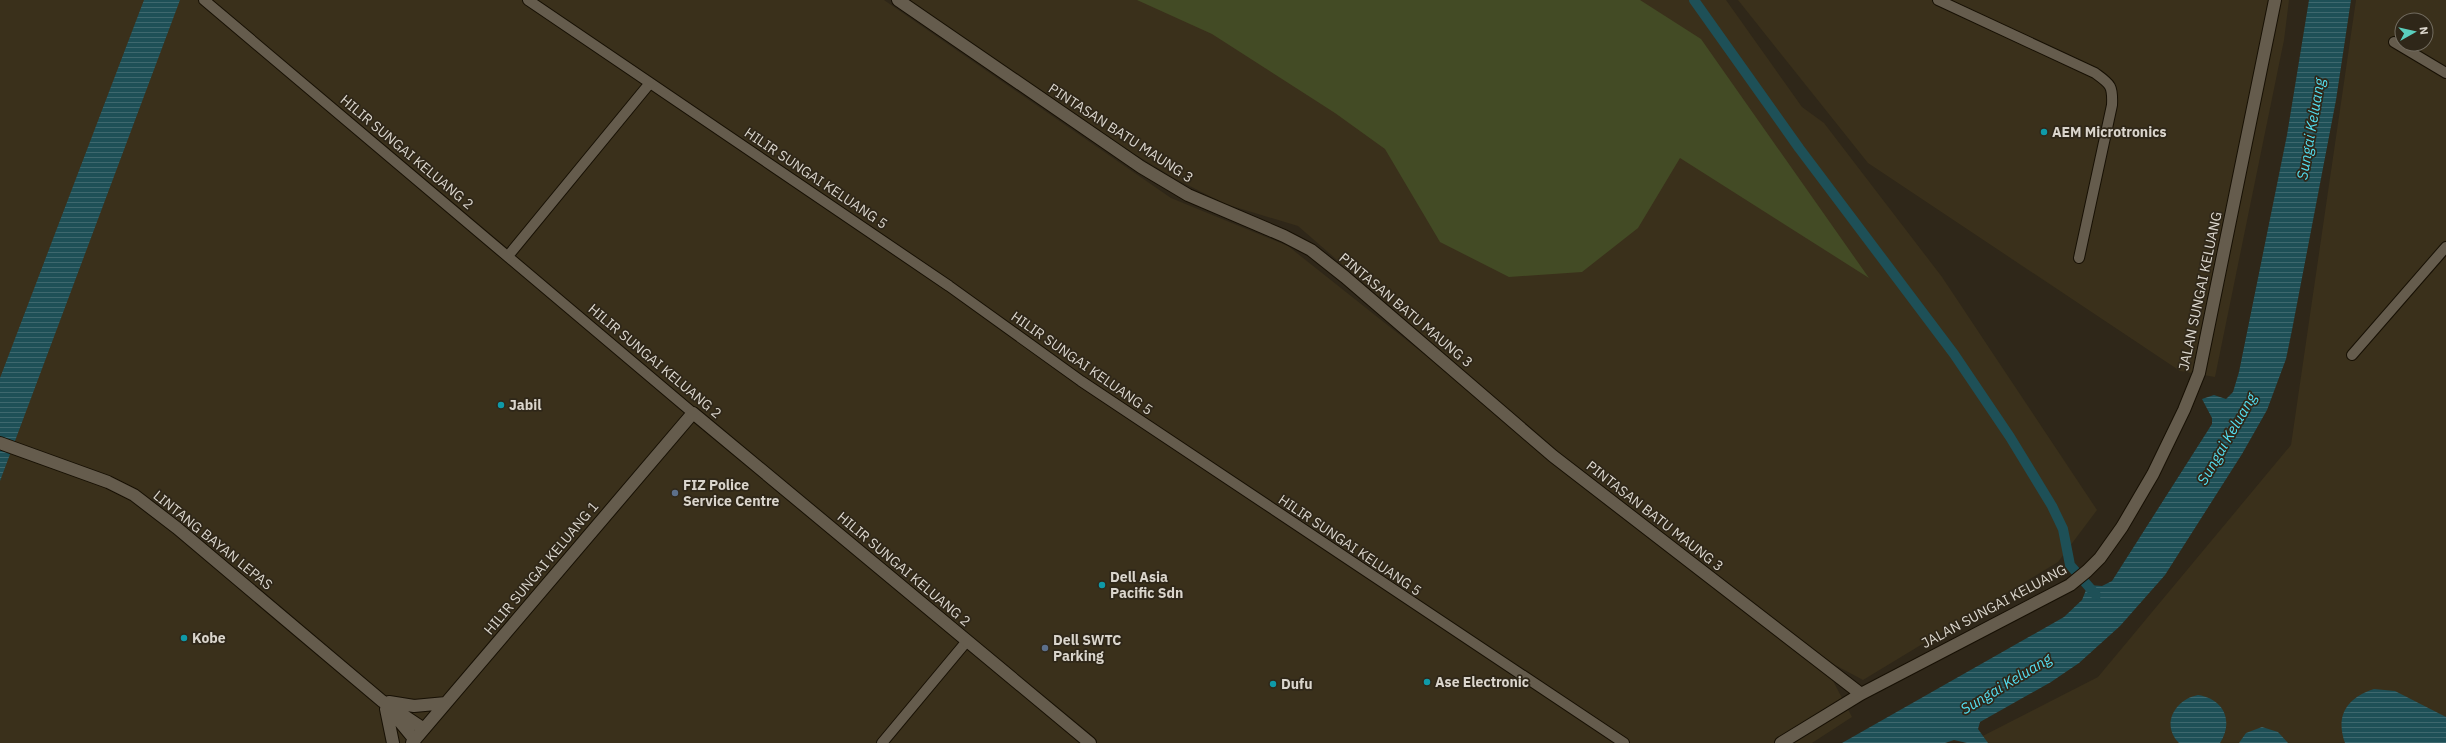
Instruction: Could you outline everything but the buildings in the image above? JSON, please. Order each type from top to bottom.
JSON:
[{"type":"street","name":"HILIR SUNGAI KELUANG 2","points":[[204,0],[693,413],[1090,743]]},
{"type":"street","name":"HILIR SUNGAI KELUANG 5","points":[[528,0],[949,286],[1087,386],[1624,743]]},
{"type":"street","name":"PINTASAN BATU MAUNG 3","points":[[898,0],[1141,167],[1188,195],[1284,236],[1311,250],[1345,276],[1553,456],[1861,694]]},
{"type":"street","points":[[1938,0],[2095,73],[2111,85],[2113,92],[2112,105],[2079,258]]},
{"type":"street","name":"JALAN SUNGAI KELUANG","points":[[1781,743],[1861,694],[2070,585],[2100,558],[2122,527],[2153,474],[2184,410],[2199,373],[2275,0]]},
{"type":"street","points":[[2411,52],[2446,73]]},
{"type":"street","points":[[508,256],[650,82]]},
{"type":"street","points":[[2352,355],[2446,247]]},
{"type":"street","name":"HILIR SUNGAI KELUANG 1","points":[[414,741],[693,413]]},
{"type":"street","name":"LINTANG BAYAN LEPAS","points":[[0,442],[108,482],[134,495],[177,528],[382,701],[424,729]]},
{"type":"street","points":[[882,743],[967,641]]},
{"type":"street","points":[[382,701],[414,706],[446,703]]},
{"type":"street","points":[[382,701],[389,717],[393,743]]},
{"type":"street","name":"LINTANG BAYAN LEPAS","points":[[382,701],[414,741]]},
{"type":"shaded area","points":[[0,0],[884,0],[1171,198],[1288,246],[1831,677],[1852,717],[1812,743],[0,743]]},
{"type":"shaded area","points":[[909,0],[1726,0],[1802,107],[1824,123],[1942,277],[2097,510],[2058,562],[1863,680],[1822,658],[1555,450],[1298,226],[1225,204],[1174,178],[1098,132]]},
{"type":"shaded area","points":[[1738,0],[2289,0],[2284,40],[2215,377],[2180,371],[1868,163]]},
{"type":"shaded area","points":[[2356,0],[2446,0],[2446,743],[1969,743],[2098,677],[2291,445]]},
{"type":"green space","points":[[1137,0],[1640,0],[1701,39],[1869,278],[1680,158],[1638,228],[1582,272],[1509,277],[1440,242],[1385,149],[1335,113],[1212,34]]},
{"type":"water","points":[[144,0],[180,0],[0,481],[0,378]]},
{"type":"water","name":"Sungai Keluang","points":[[2309,0],[2351,0],[2336,100],[2286,359],[2267,410],[2242,454],[2165,575],[2120,626],[2079,663],[2051,682],[1980,722],[1978,729],[1988,743],[1967,743],[1954,740],[1945,743],[1842,743],[2064,617],[2082,600],[2088,585],[2102,586],[2112,581],[2212,424],[2212,418],[2202,399],[2214,395],[2226,399],[2233,392],[2239,372],[2287,135]]},
{"type":"water","points":[[2374,689],[2395,691],[2446,717],[2446,743],[2345,743],[2342,733],[2342,724],[2346,709],[2357,697]]},
{"type":"water","points":[[2198,695],[2207,697],[2214,701],[2224,712],[2226,727],[2220,743],[2179,743],[2173,736],[2171,721],[2173,713],[2183,702],[2190,697]]},
{"type":"water","points":[[2262,727],[2278,732],[2288,743],[2239,743],[2246,733]]},
{"type":"waterway","points":[[1694,0],[1799,148],[1954,354],[2010,437],[2052,506],[2063,529],[2070,565],[2096,595]]},
{"type":"place","name":"AEM Microtronics","points":[[2044,132]]},
{"type":"place","name":"Jabil","points":[[501,405]]},
{"type":"place","name":"FIZ Police Service Centre","points":[[675,493]]},
{"type":"place","name":"Dell Asia Pacific Sdn","points":[[1102,585]]},
{"type":"place","name":"Kobe","points":[[184,638]]},
{"type":"place","name":"Dell SWTC Parking","points":[[1045,648]]},
{"type":"place","name":"Ase Electronic","points":[[1427,682]]},
{"type":"place","name":"Dufu","points":[[1273,684]]}]
